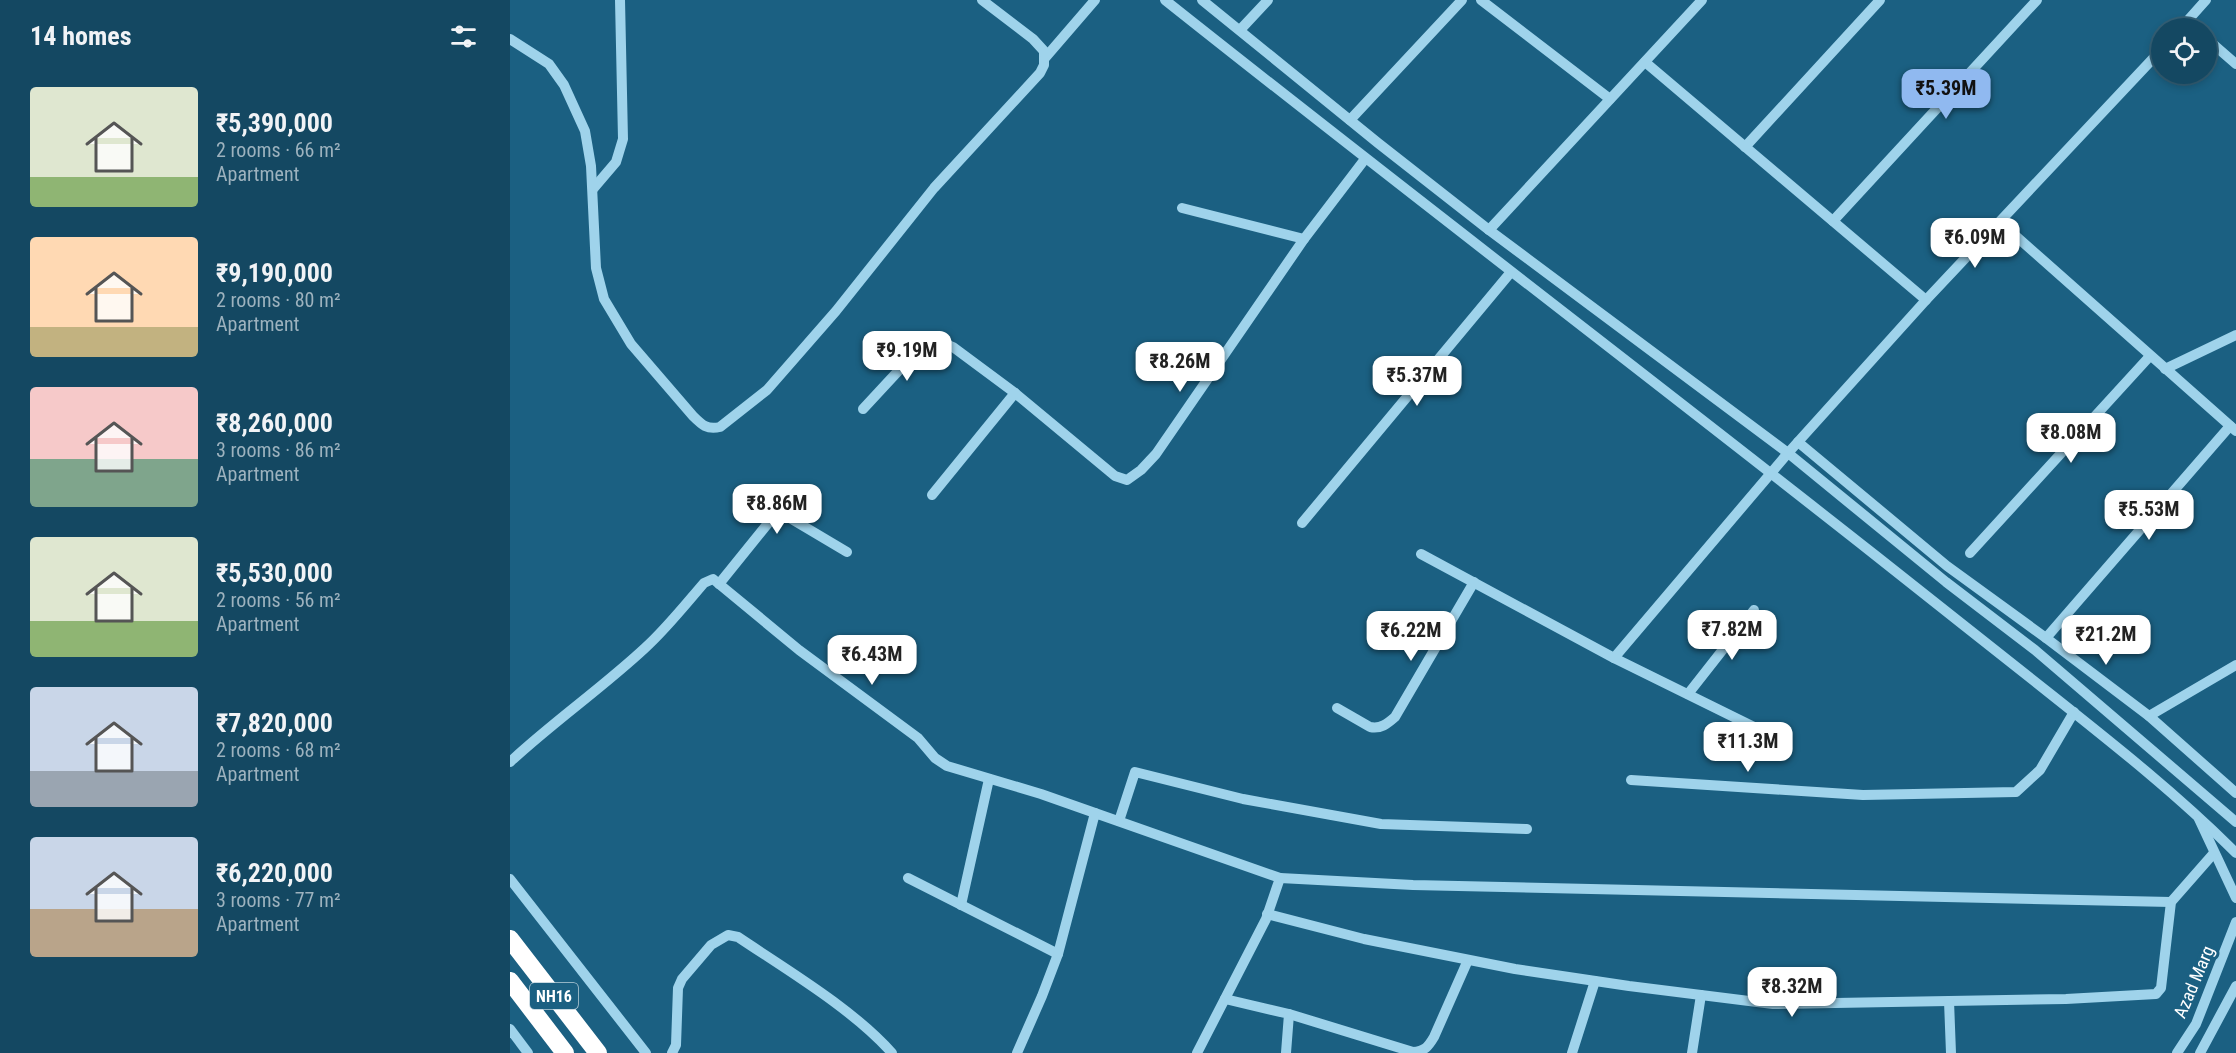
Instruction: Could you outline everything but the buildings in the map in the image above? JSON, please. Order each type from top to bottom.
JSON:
[{"type":"highway","name":"NH16","points":[[510,939],[598,1053]]},
{"type":"highway","name":"NH16","points":[[510,981],[565,1053]]},
{"type":"street","points":[[593,189],[616,162],[623,139],[620,0]]},
{"type":"street","points":[[510,39],[549,64],[564,85],[585,131],[593,189],[596,268],[604,299],[631,344],[680,402],[704,426],[712,429],[720,427],[767,390],[836,311],[934,188],[1032,84],[1044,65],[1044,51],[1033,39],[982,0]]},
{"type":"street","points":[[1045,58],[1095,0]]},
{"type":"street","points":[[1165,0],[1365,159],[1772,474],[2074,712],[2196,813],[2236,853]]},
{"type":"street","points":[[1202,0],[1488,230],[1788,453],[1946,582],[2035,650],[2236,822]]},
{"type":"street","points":[[1240,30],[1268,0]]},
{"type":"street","points":[[1350,120],[1462,0]]},
{"type":"street","points":[[1481,0],[1610,99]]},
{"type":"street","points":[[1488,230],[1702,0]]},
{"type":"street","points":[[1745,147],[1880,0]]},
{"type":"street","points":[[1833,221],[2037,0]]},
{"type":"street","points":[[2194,18],[2206,0]]},
{"type":"street","points":[[2217,48],[2236,64]]},
{"type":"street","points":[[1614,658],[1788,453],[1926,300],[2151,61]]},
{"type":"street","points":[[1645,62],[1926,300]]},
{"type":"street","points":[[863,409],[914,354],[932,342],[941,342],[953,347],[1015,393],[1115,476],[1127,480],[1141,470],[1156,454],[1304,239],[1365,159]]},
{"type":"street","points":[[1182,208],[1304,239]]},
{"type":"street","points":[[2000,222],[2233,429],[2046,638]]},
{"type":"street","points":[[1302,523],[1511,272]]},
{"type":"street","points":[[2165,369],[2236,334]]},
{"type":"street","points":[[1970,553],[2151,356]]},
{"type":"street","points":[[932,495],[1015,393]]},
{"type":"street","points":[[1798,442],[1947,566],[2149,716],[2236,793]]},
{"type":"street","points":[[719,584],[778,512],[847,552]]},
{"type":"street","points":[[1421,554],[1614,658],[1754,727]]},
{"type":"street","points":[[510,762],[538,736],[620,671],[647,646],[704,583],[713,579],[799,650],[918,738],[935,758],[946,766],[1119,821],[1280,878],[1413,885],[2171,902]]},
{"type":"street","points":[[1337,708],[1371,727],[1376,728],[1388,724],[1395,717],[1474,582]]},
{"type":"street","points":[[1688,694],[1754,610]]},
{"type":"street","points":[[2149,716],[2236,666]]},
{"type":"street","points":[[1631,780],[1863,795],[2016,792],[2040,770],[2074,712]]},
{"type":"street","points":[[1119,821],[1135,772],[1243,799],[1381,824],[1527,829]]},
{"type":"street","points":[[961,905],[989,778]]},
{"type":"street","points":[[1017,1053],[1058,954],[1095,813]]},
{"type":"street","points":[[2196,813],[2236,898]]},
{"type":"street","points":[[1267,914],[1364,939],[1468,960],[1595,981],[1773,1004],[2156,994],[2161,988],[2171,902],[2214,853]]},
{"type":"street","points":[[908,878],[1058,954]]},
{"type":"street","points":[[1197,1053],[1267,914],[1280,878]]},
{"type":"street","points":[[510,879],[646,1053]]},
{"type":"street","name":"Azad Marg","points":[[2177,1053],[2196,1024],[2236,922]]},
{"type":"street","points":[[672,1053],[676,1045],[678,988],[682,979],[711,945],[728,935],[738,937],[822,994],[892,1053]]},
{"type":"street","points":[[1225,999],[1288,1014],[1413,1052],[1422,1051],[1428,1048],[1434,1037],[1468,960]]},
{"type":"street","points":[[1572,1053],[1595,981]]},
{"type":"street","name":"Azad Marg","points":[[2200,1053],[2236,986]]},
{"type":"street","points":[[1692,1053],[1701,995]]},
{"type":"street","points":[[1949,1001],[1951,1053]]},
{"type":"street","points":[[1286,1053],[1288,1014]]},
{"type":"street","points":[[510,1029],[528,1053]]}]
